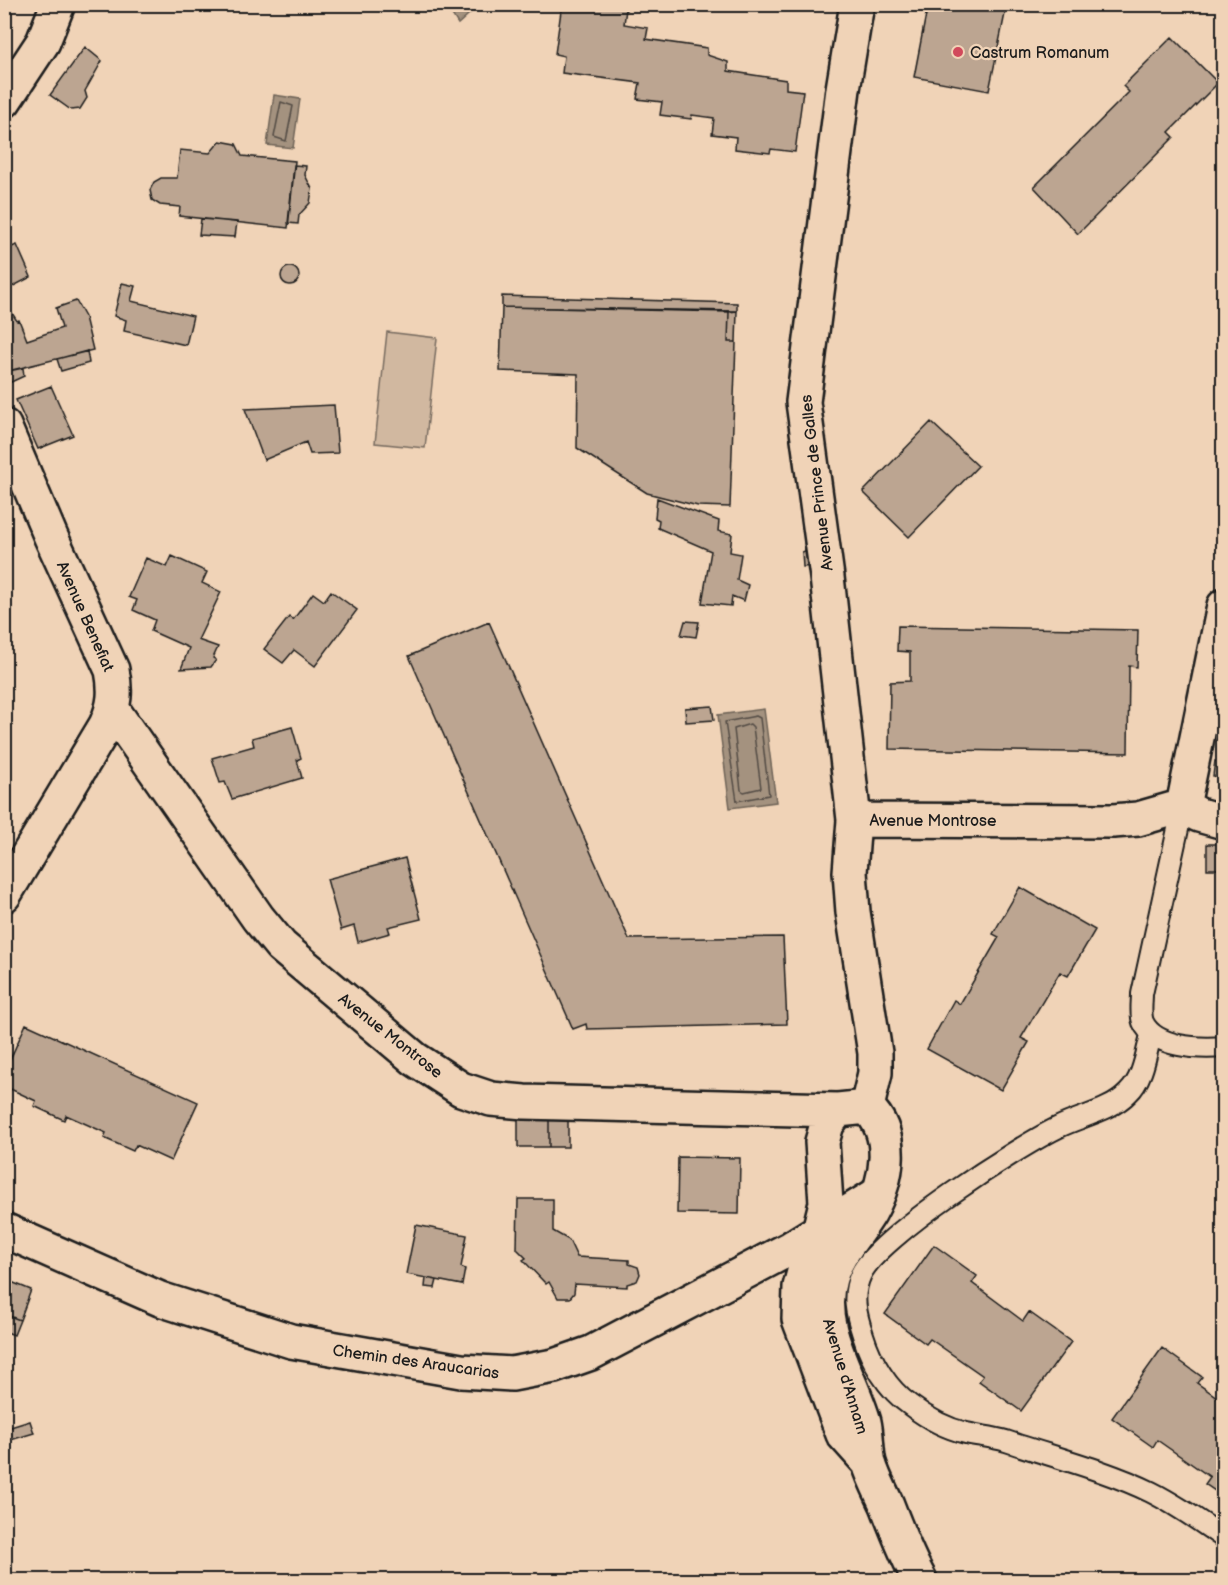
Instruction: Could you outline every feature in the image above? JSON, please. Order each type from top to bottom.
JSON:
[{"type":"street","points":[[4,101],[43,42],[58,4]]},
{"type":"street","name":"Avenue Prince de Galles","points":[[854,820],[827,577],[803,402],[843,89],[857,4]]},
{"type":"street","name":"Avenue Benefiat","points":[[4,426],[51,537],[112,670],[116,690],[113,710],[4,895]]},
{"type":"street","points":[[1224,606],[1182,806],[1199,815],[1224,822]]},
{"type":"street","name":"Avenue Montrose","points":[[113,710],[258,918],[281,946],[415,1059],[461,1089],[491,1099],[524,1102],[852,1109],[875,1073],[875,1053],[853,912],[850,872],[854,820],[1113,821],[1138,819],[1182,806]]},
{"type":"street","name":"Avenue d'Annam","points":[[869,1463],[843,1434],[805,1340],[799,1319],[804,1268],[819,1231],[827,1186],[822,1142],[827,1124],[852,1109],[883,1128],[887,1143],[885,1165],[878,1194],[870,1212],[838,1257],[829,1279],[827,1305],[831,1334],[864,1423],[869,1463],[920,1581]]},
{"type":"street","name":"Chemin des Araucarias","points":[[4,1230],[160,1299],[291,1341],[450,1369],[512,1374],[554,1366],[591,1353],[749,1271],[878,1194]]},
{"type":"street","points":[[749,1271],[773,1278],[799,1302]]},
{"type":"lane","points":[[1182,806],[1142,994],[1142,1020],[1151,1035],[1180,1045],[1224,1047]]},
{"type":"lane","points":[[1151,1035],[1139,1078],[1129,1092],[1117,1102],[1058,1127],[1019,1150],[905,1227],[882,1248],[861,1273],[855,1291],[856,1313],[868,1351],[887,1383],[903,1400],[931,1421],[963,1433],[1001,1440],[1149,1491],[1184,1510],[1224,1538]]},
{"type":"shaded area","points":[[387,332],[437,338],[425,448],[375,443]]},
{"type":"water","points":[[446,5],[479,5],[458,24]]},
{"type":"water","points":[[274,95],[300,99],[293,148],[267,145]]},
{"type":"water","points":[[764,709],[776,802],[730,808],[718,715]]},
{"type":"building","points":[[562,4],[634,4],[626,9],[624,24],[648,28],[646,39],[707,48],[707,55],[728,62],[728,71],[786,80],[786,89],[803,91],[795,152],[771,149],[770,153],[735,149],[736,137],[712,134],[714,118],[692,115],[691,119],[660,115],[662,102],[637,99],[640,83],[562,73],[564,56],[555,54]]},
{"type":"building","name":"Castrum Romanum","points":[[928,4],[1007,4],[989,91],[914,77]]},
{"type":"building","points":[[1172,37],[1218,83],[1169,132],[1174,137],[1078,234],[1034,187],[1129,92],[1123,86]]},
{"type":"building","points":[[85,47],[102,61],[85,91],[87,98],[80,109],[71,110],[50,95]]},
{"type":"building","points":[[220,141],[236,144],[242,156],[295,161],[288,228],[179,216],[180,207],[160,205],[152,200],[150,190],[154,182],[161,178],[177,178],[180,150],[210,153]]},
{"type":"building","points":[[294,165],[306,166],[305,175],[312,189],[310,203],[299,215],[298,224],[288,223]]},
{"type":"building","points":[[201,219],[237,222],[235,237],[199,235]]},
{"type":"building","points":[[17,245],[31,277],[4,291],[4,267],[8,265],[4,250]]},
{"type":"building","points":[[286,267],[294,267],[299,272],[297,283],[286,285],[281,280],[281,272]]},
{"type":"building","points":[[122,283],[135,286],[131,301],[193,316],[186,345],[124,331],[126,320],[114,316]]},
{"type":"building","points":[[502,296],[737,303],[737,311],[502,307]]},
{"type":"building","points":[[76,301],[85,317],[93,350],[4,372],[4,316],[12,313],[17,321],[19,320],[27,340],[62,328],[56,308]]},
{"type":"building","points":[[502,307],[729,312],[728,342],[736,342],[730,507],[698,506],[647,493],[577,448],[578,374],[500,371]]},
{"type":"building","points":[[737,311],[736,342],[728,342],[729,312]]},
{"type":"building","points":[[87,351],[89,363],[61,371],[57,359]]},
{"type":"building","points":[[23,368],[24,376],[9,383],[4,372]]},
{"type":"building","points":[[51,386],[73,435],[38,449],[16,400]]},
{"type":"building","points":[[334,405],[338,453],[310,454],[306,442],[264,460],[245,409]]},
{"type":"building","points":[[931,422],[978,466],[909,537],[863,492]]},
{"type":"building","points":[[657,498],[719,521],[718,531],[732,534],[730,552],[741,554],[737,580],[748,585],[744,601],[732,596],[731,606],[702,603],[711,551],[658,528],[659,520],[655,518]]},
{"type":"building","points":[[811,538],[815,566],[803,567],[804,539]]},
{"type":"building","points":[[172,556],[207,572],[202,583],[221,592],[198,640],[218,647],[213,658],[216,660],[211,667],[181,669],[189,648],[151,631],[155,620],[133,610],[137,600],[129,597],[146,558],[167,567]]},
{"type":"building","points":[[331,591],[357,610],[315,666],[294,650],[283,663],[264,649],[289,617],[293,620],[313,593],[324,601]]},
{"type":"building","points":[[685,621],[699,622],[696,637],[681,635]]},
{"type":"building","points":[[489,622],[629,939],[783,937],[787,1024],[587,1029],[586,1024],[573,1029],[409,656]]},
{"type":"building","points":[[898,626],[1138,630],[1137,667],[1129,666],[1128,753],[889,749],[890,682],[910,681],[910,652],[897,651]]},
{"type":"building","points":[[712,706],[714,720],[686,722],[685,708]]},
{"type":"building","points":[[292,727],[301,758],[297,760],[302,778],[232,799],[225,782],[220,783],[212,758],[254,746],[252,738]]},
{"type":"building","points":[[1215,761],[1224,763],[1224,778],[1213,776]]},
{"type":"building","points":[[1207,844],[1224,844],[1224,869],[1207,869]]},
{"type":"building","points":[[405,858],[421,919],[388,927],[390,933],[358,942],[354,926],[341,930],[327,879]]},
{"type":"building","points":[[1020,887],[1095,930],[1068,976],[1060,972],[1021,1038],[1029,1042],[1001,1090],[927,1049],[954,1000],[960,1004],[999,937],[993,934]]},
{"type":"building","points":[[26,1024],[198,1102],[171,1161],[136,1145],[133,1151],[104,1138],[106,1133],[66,1115],[64,1120],[34,1106],[36,1101],[4,1086],[4,1073]]},
{"type":"building","points":[[518,1113],[549,1113],[549,1147],[518,1147]]},
{"type":"building","points":[[549,1113],[568,1113],[568,1147],[549,1147]]},
{"type":"building","points":[[678,1157],[740,1158],[739,1214],[677,1213]]},
{"type":"building","points":[[518,1199],[553,1199],[553,1231],[569,1240],[577,1257],[629,1260],[629,1264],[638,1267],[640,1274],[637,1281],[627,1284],[627,1287],[575,1284],[574,1293],[570,1298],[558,1298],[549,1282],[546,1284],[523,1260],[526,1258],[517,1249]]},
{"type":"building","points":[[416,1225],[467,1235],[461,1267],[465,1269],[462,1285],[406,1274]]},
{"type":"building","points":[[934,1245],[977,1276],[972,1283],[1023,1321],[1029,1312],[1071,1342],[1021,1411],[979,1381],[983,1376],[930,1339],[926,1344],[885,1314]]},
{"type":"building","points":[[426,1278],[437,1280],[435,1288],[425,1287]]},
{"type":"building","points":[[4,1279],[31,1290],[20,1320],[4,1314]]},
{"type":"building","points":[[4,1314],[20,1320],[14,1335],[4,1331]]},
{"type":"building","points":[[1162,1348],[1202,1377],[1197,1383],[1224,1402],[1224,1497],[1205,1484],[1210,1477],[1157,1440],[1153,1447],[1112,1418]]},
{"type":"building","points":[[30,1421],[34,1433],[4,1442],[4,1429]]},
{"type":"place","name":"Castrum Romanum","points":[[958,52]]}]
